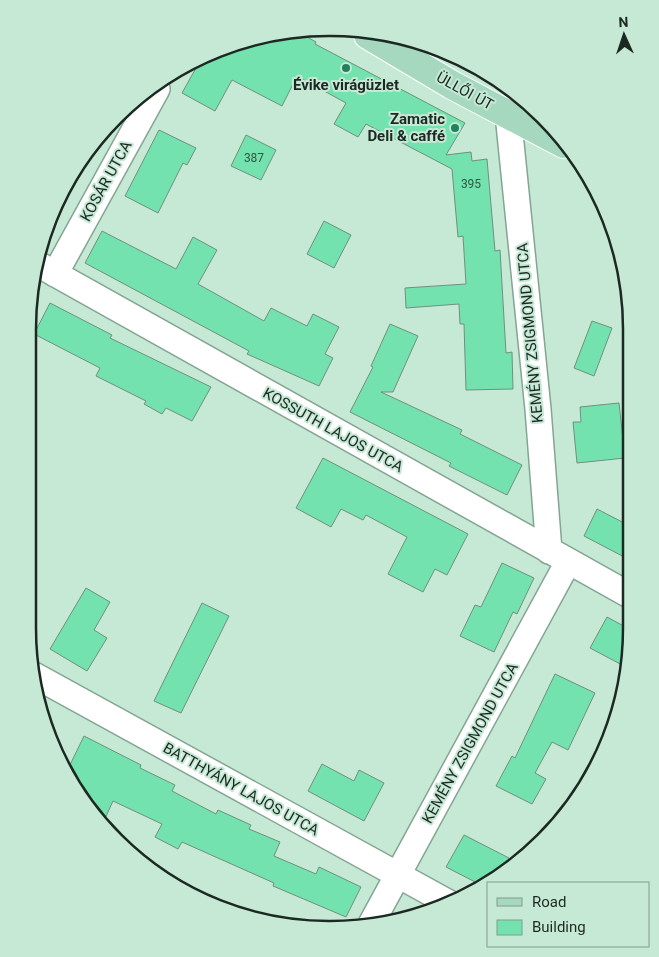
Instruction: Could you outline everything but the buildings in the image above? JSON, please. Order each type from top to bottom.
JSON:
[{"type":"main road","name":"ÜLLŐI ÚT","points":[[378,41],[551,137]]},
{"type":"street","name":"KOSÁR UTCA","points":[[46,269],[152,96]]},
{"type":"street","name":"KEMÉNY ZSIGMOND UTCA","points":[[375,917],[559,557],[538,409],[508,114]]},
{"type":"street","name":"KOSSUTH LAJOS UTCA","points":[[46,269],[623,592]]},
{"type":"street","name":"BATTHYÁNY LAJOS UTCA","points":[[41,679],[441,898]]},
{"type":"place","name":"Évike virágüzlet","points":[[346,68]]},
{"type":"place","name":"Zamatic Deli & caffé","points":[[455,128]]}]
